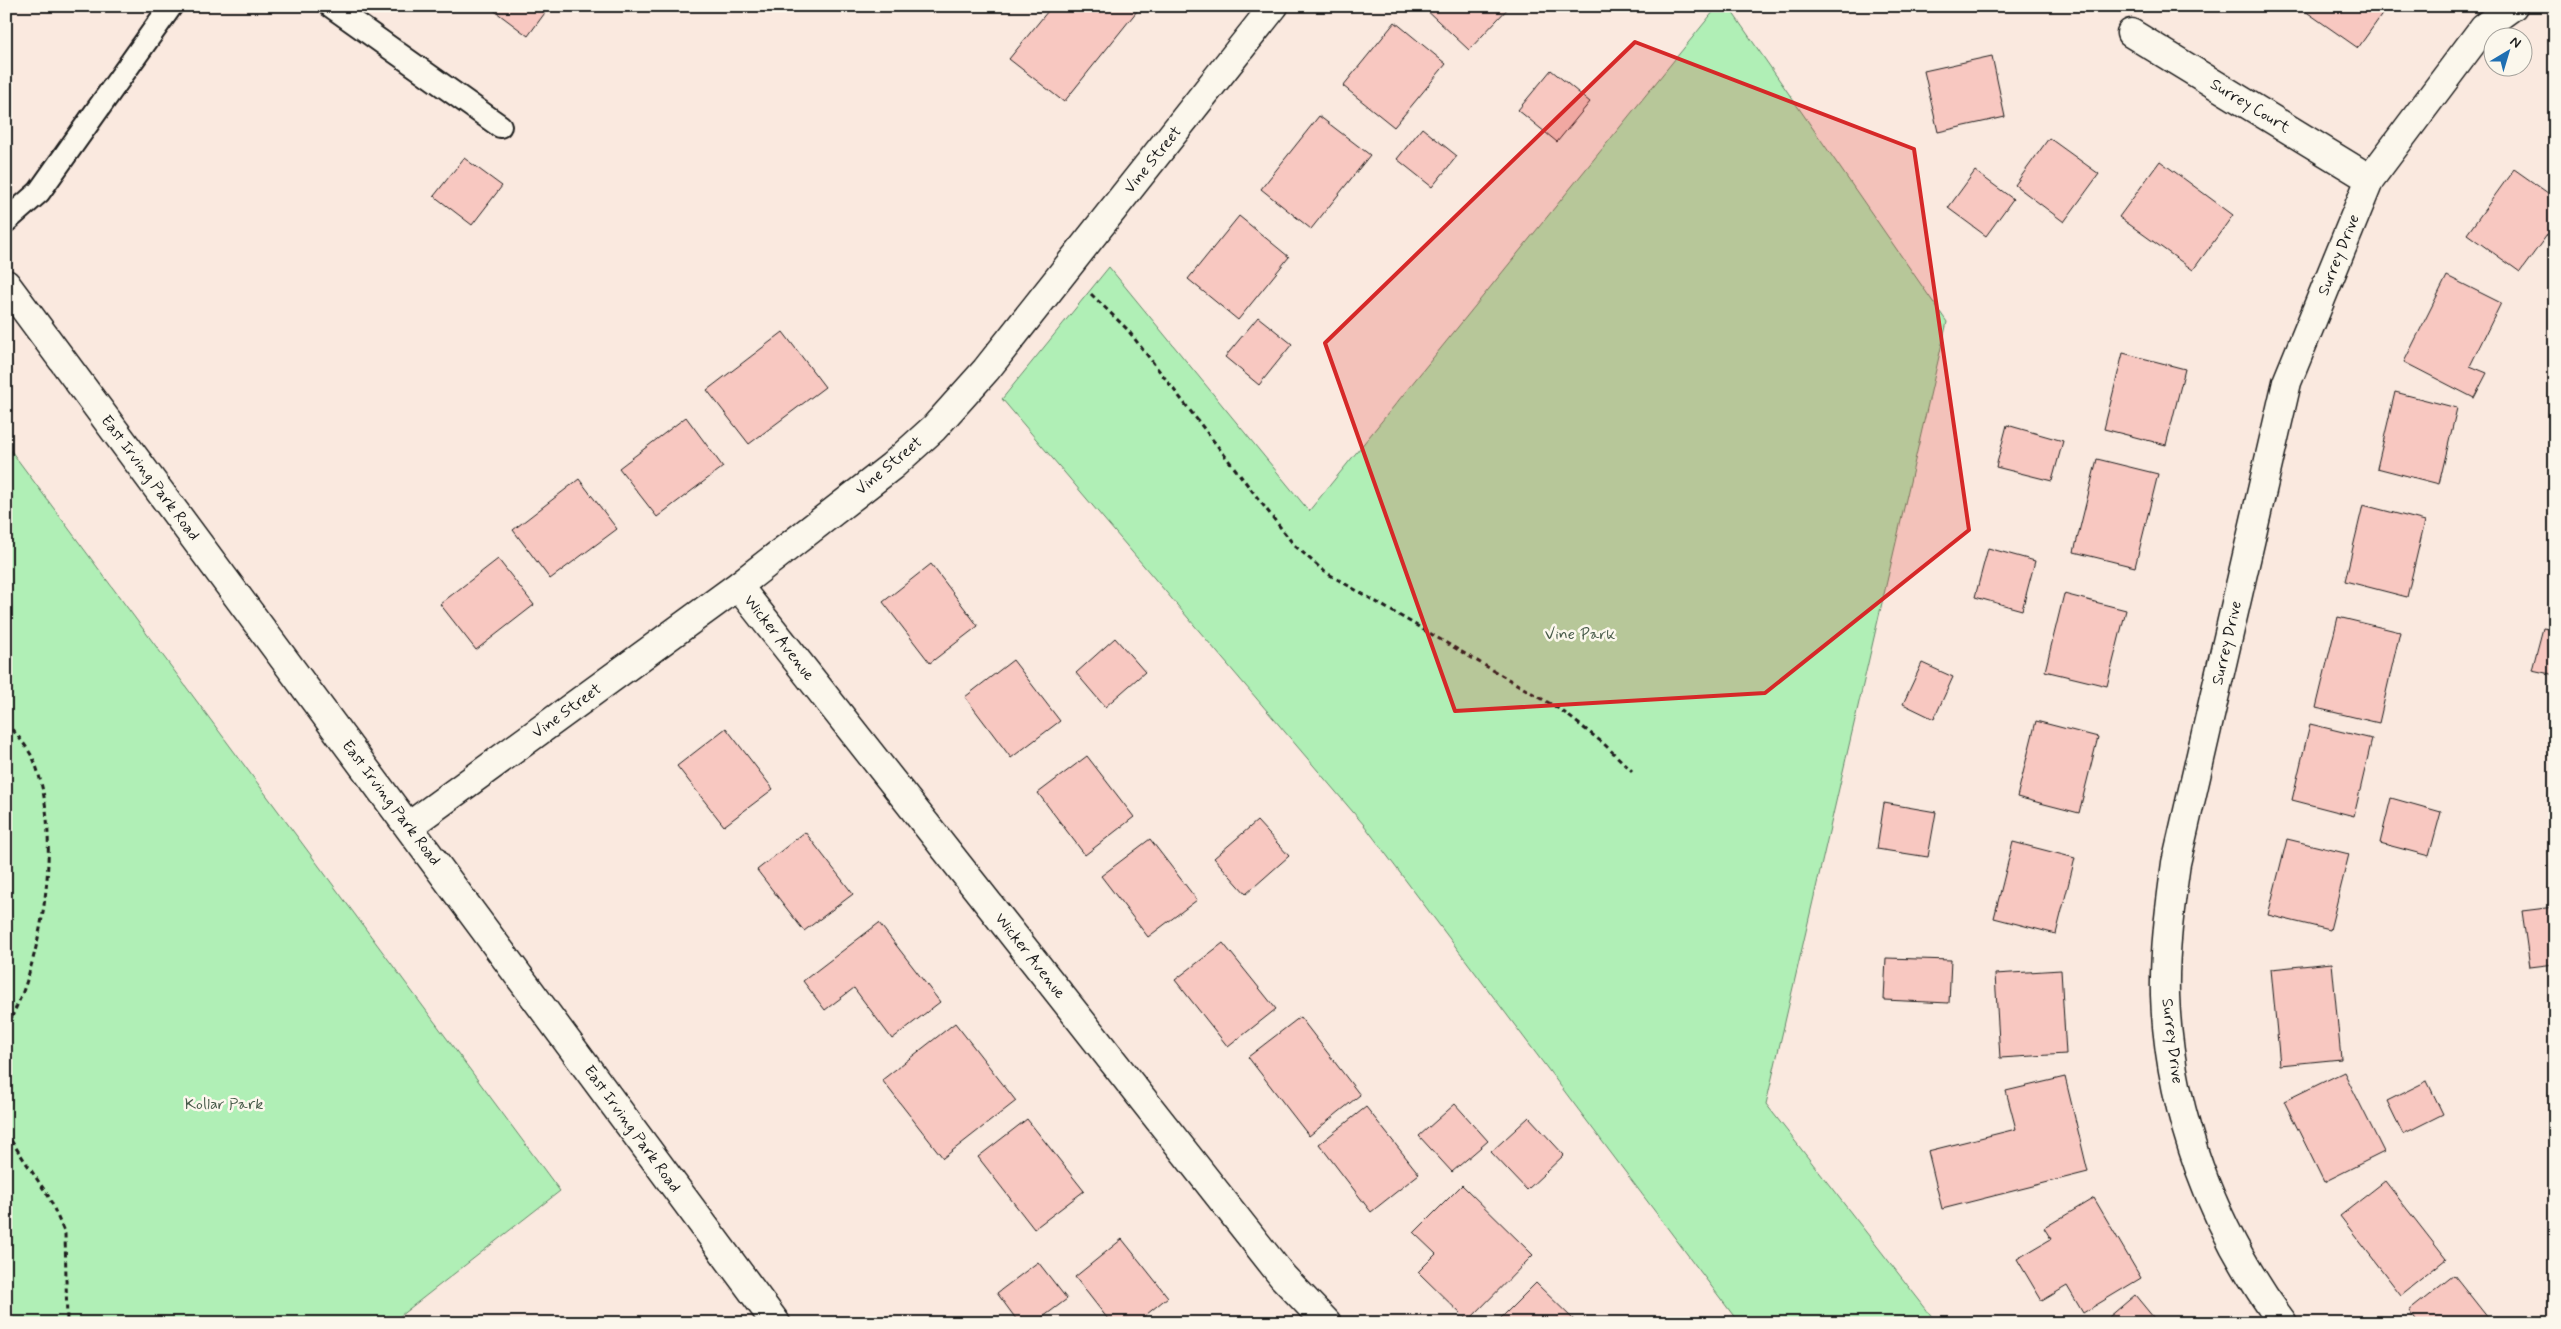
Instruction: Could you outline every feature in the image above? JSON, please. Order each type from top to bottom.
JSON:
[{"type":"street","name":"Vine Street","points":[[409,826],[738,586],[892,466],[934,428],[986,370],[1274,6]]},
{"type":"street","name":"Surrey Drive","points":[[2283,1323],[2264,1298],[2233,1244],[2211,1198],[2187,1131],[2171,1059],[2165,995],[2167,922],[2176,863],[2286,382],[2370,179],[2484,27],[2513,6]]},
{"type":"street","name":"Surrey Court","points":[[2131,33],[2370,179]]},
{"type":"street","name":"East Irving Park Road","points":[[6,284],[776,1323]]},
{"type":"street","name":"Wicker Avenue","points":[[738,586],[1283,1277],[1327,1323]]},
{"type":"lane","points":[[6,221],[38,192],[171,6]]},
{"type":"lane","points":[[331,6],[500,126]]},
{"type":"path","points":[[1065,270],[1127,329],[1294,545],[1325,572],[1561,710],[1603,743],[1632,771]]},
{"type":"path","points":[[6,722],[34,761],[46,802],[47,880],[43,921],[29,975],[6,1030]]},
{"type":"path","points":[[6,1133],[49,1197],[65,1234],[67,1323]]},
{"type":"highlighted area","points":[[1635,42],[1914,149],[1969,530],[1765,693],[1455,711],[1325,343]]},
{"type":"green space","name":"Vine Park","points":[[1718,6],[1728,6],[1947,322],[1766,1104],[1937,1323],[1739,1323],[1364,825],[1002,399],[1109,267],[1309,511]]},
{"type":"green space","name":"Kollar Park","points":[[6,444],[560,1191],[391,1323],[6,1323]]},
{"type":"building","points":[[488,6],[550,6],[528,36]]},
{"type":"building","points":[[1052,6],[1141,6],[1064,102],[1009,59]]},
{"type":"building","points":[[1422,6],[1510,6],[1469,50]]},
{"type":"building","points":[[2298,6],[2388,6],[2358,48]]},
{"type":"building","points":[[1395,22],[1446,64],[1394,127],[1343,86]]},
{"type":"building","points":[[1992,56],[2005,117],[1938,132],[1924,71]]},
{"type":"building","points":[[1551,70],[1590,102],[1557,142],[1518,110]]},
{"type":"building","points":[[1319,116],[1370,155],[1311,229],[1261,189]]},
{"type":"building","points":[[1422,128],[1457,156],[1432,187],[1397,159]]},
{"type":"building","points":[[2049,138],[2099,174],[2064,222],[2015,185]]},
{"type":"building","points":[[464,158],[502,186],[472,225],[434,196]]},
{"type":"building","points":[[2160,161],[2233,215],[2193,270],[2119,217]]},
{"type":"building","points":[[2514,169],[2555,198],[2555,224],[2520,272],[2467,234]]},
{"type":"building","points":[[1975,171],[2013,199],[1986,236],[1948,208]]},
{"type":"building","points":[[1239,216],[1289,257],[1238,320],[1188,279]]},
{"type":"building","points":[[2447,276],[2501,303],[2470,366],[2487,373],[2474,398],[2404,362]]},
{"type":"building","points":[[1258,317],[1292,344],[1259,385],[1225,357]]},
{"type":"building","points":[[783,332],[825,387],[749,444],[707,390]]},
{"type":"building","points":[[2123,353],[2185,369],[2166,445],[2104,429]]},
{"type":"building","points":[[2395,392],[2457,408],[2439,484],[2377,468]]},
{"type":"building","points":[[686,417],[723,467],[657,517],[619,468]]},
{"type":"building","points":[[2007,425],[2063,441],[2052,481],[1996,467]]},
{"type":"building","points":[[2097,459],[2158,474],[2135,567],[2074,552]]},
{"type":"building","points":[[579,479],[617,529],[550,579],[513,530]]},
{"type":"building","points":[[2363,505],[2425,521],[2407,597],[2345,581]]},
{"type":"building","points":[[1988,548],[2035,561],[2022,610],[1975,597]]},
{"type":"building","points":[[498,559],[534,605],[476,650],[440,604]]},
{"type":"building","points":[[931,564],[978,626],[930,663],[883,602]]},
{"type":"building","points":[[2064,594],[2126,610],[2107,686],[2045,671]]},
{"type":"building","points":[[2338,617],[2400,632],[2379,723],[2316,708]]},
{"type":"building","points":[[2543,628],[2555,630],[2555,675],[2532,670]]},
{"type":"building","points":[[1115,638],[1145,672],[1105,707],[1076,673]]},
{"type":"building","points":[[1013,660],[1060,721],[1011,758],[965,697]]},
{"type":"building","points":[[1922,663],[1953,677],[1934,719],[1903,704]]},
{"type":"building","points":[[2036,721],[2098,737],[2079,813],[2017,797]]},
{"type":"building","points":[[2310,724],[2372,739],[2354,816],[2292,800]]},
{"type":"building","points":[[726,728],[773,789],[724,826],[677,766]]},
{"type":"building","points":[[1087,756],[1134,817],[1085,855],[1038,793]]},
{"type":"building","points":[[2391,798],[2441,812],[2429,856],[2380,843]]},
{"type":"building","points":[[1884,803],[1936,812],[1928,857],[1877,849]]},
{"type":"building","points":[[1257,821],[1289,856],[1246,894],[1214,858]]},
{"type":"building","points":[[805,832],[853,894],[804,931],[757,870]]},
{"type":"building","points":[[1150,839],[1197,900],[1148,937],[1101,876]]},
{"type":"building","points":[[2287,839],[2349,854],[2330,930],[2268,915]]},
{"type":"building","points":[[2013,842],[2075,858],[2056,934],[1994,918]]},
{"type":"building","points":[[2555,907],[2555,964],[2530,967],[2522,911]]},
{"type":"building","points":[[879,923],[940,1002],[892,1039],[854,988],[825,1010],[803,981]]},
{"type":"building","points":[[1223,943],[1276,1009],[1228,1047],[1175,980]]},
{"type":"building","points":[[1886,958],[1951,960],[1949,1003],[1884,1000]]},
{"type":"building","points":[[2332,963],[2341,1059],[2280,1065],[2271,969]]},
{"type":"building","points":[[2061,970],[2066,1054],[2000,1058],[1995,974]]},
{"type":"building","points":[[1300,1017],[1360,1095],[1309,1136],[1248,1057]]},
{"type":"building","points":[[955,1023],[1016,1101],[943,1158],[882,1080]]},
{"type":"building","points":[[2344,1072],[2384,1152],[2324,1182],[2284,1101]]},
{"type":"building","points":[[2065,1077],[2088,1172],[1942,1209],[1928,1151],[2016,1129],[2006,1091]]},
{"type":"building","points":[[2427,1081],[2443,1114],[2403,1134],[2387,1101]]},
{"type":"building","points":[[1455,1104],[1488,1141],[1452,1172],[1419,1136]]},
{"type":"building","points":[[1366,1107],[1419,1174],[1371,1212],[1319,1144]]},
{"type":"building","points":[[1529,1117],[1564,1155],[1527,1190],[1491,1152]]},
{"type":"building","points":[[1027,1119],[1084,1191],[1034,1229],[978,1157]]},
{"type":"building","points":[[2385,1181],[2446,1259],[2401,1295],[2340,1216]]},
{"type":"building","points":[[1462,1185],[1533,1255],[1468,1321],[1418,1272],[1436,1254],[1414,1233]]},
{"type":"building","points":[[2094,1198],[2141,1278],[2083,1313],[2067,1286],[2042,1301],[2017,1259],[2051,1239],[2044,1228]]},
{"type":"building","points":[[1122,1239],[1168,1297],[1136,1323],[1111,1323],[1075,1277]]},
{"type":"building","points":[[1038,1262],[1067,1299],[1035,1323],[1019,1323],[997,1293]]},
{"type":"building","points":[[2454,1275],[2492,1323],[2418,1323],[2409,1311]]},
{"type":"building","points":[[1536,1283],[1577,1323],[1496,1323]]},
{"type":"building","points":[[2135,1295],[2158,1323],[2102,1323]]}]
